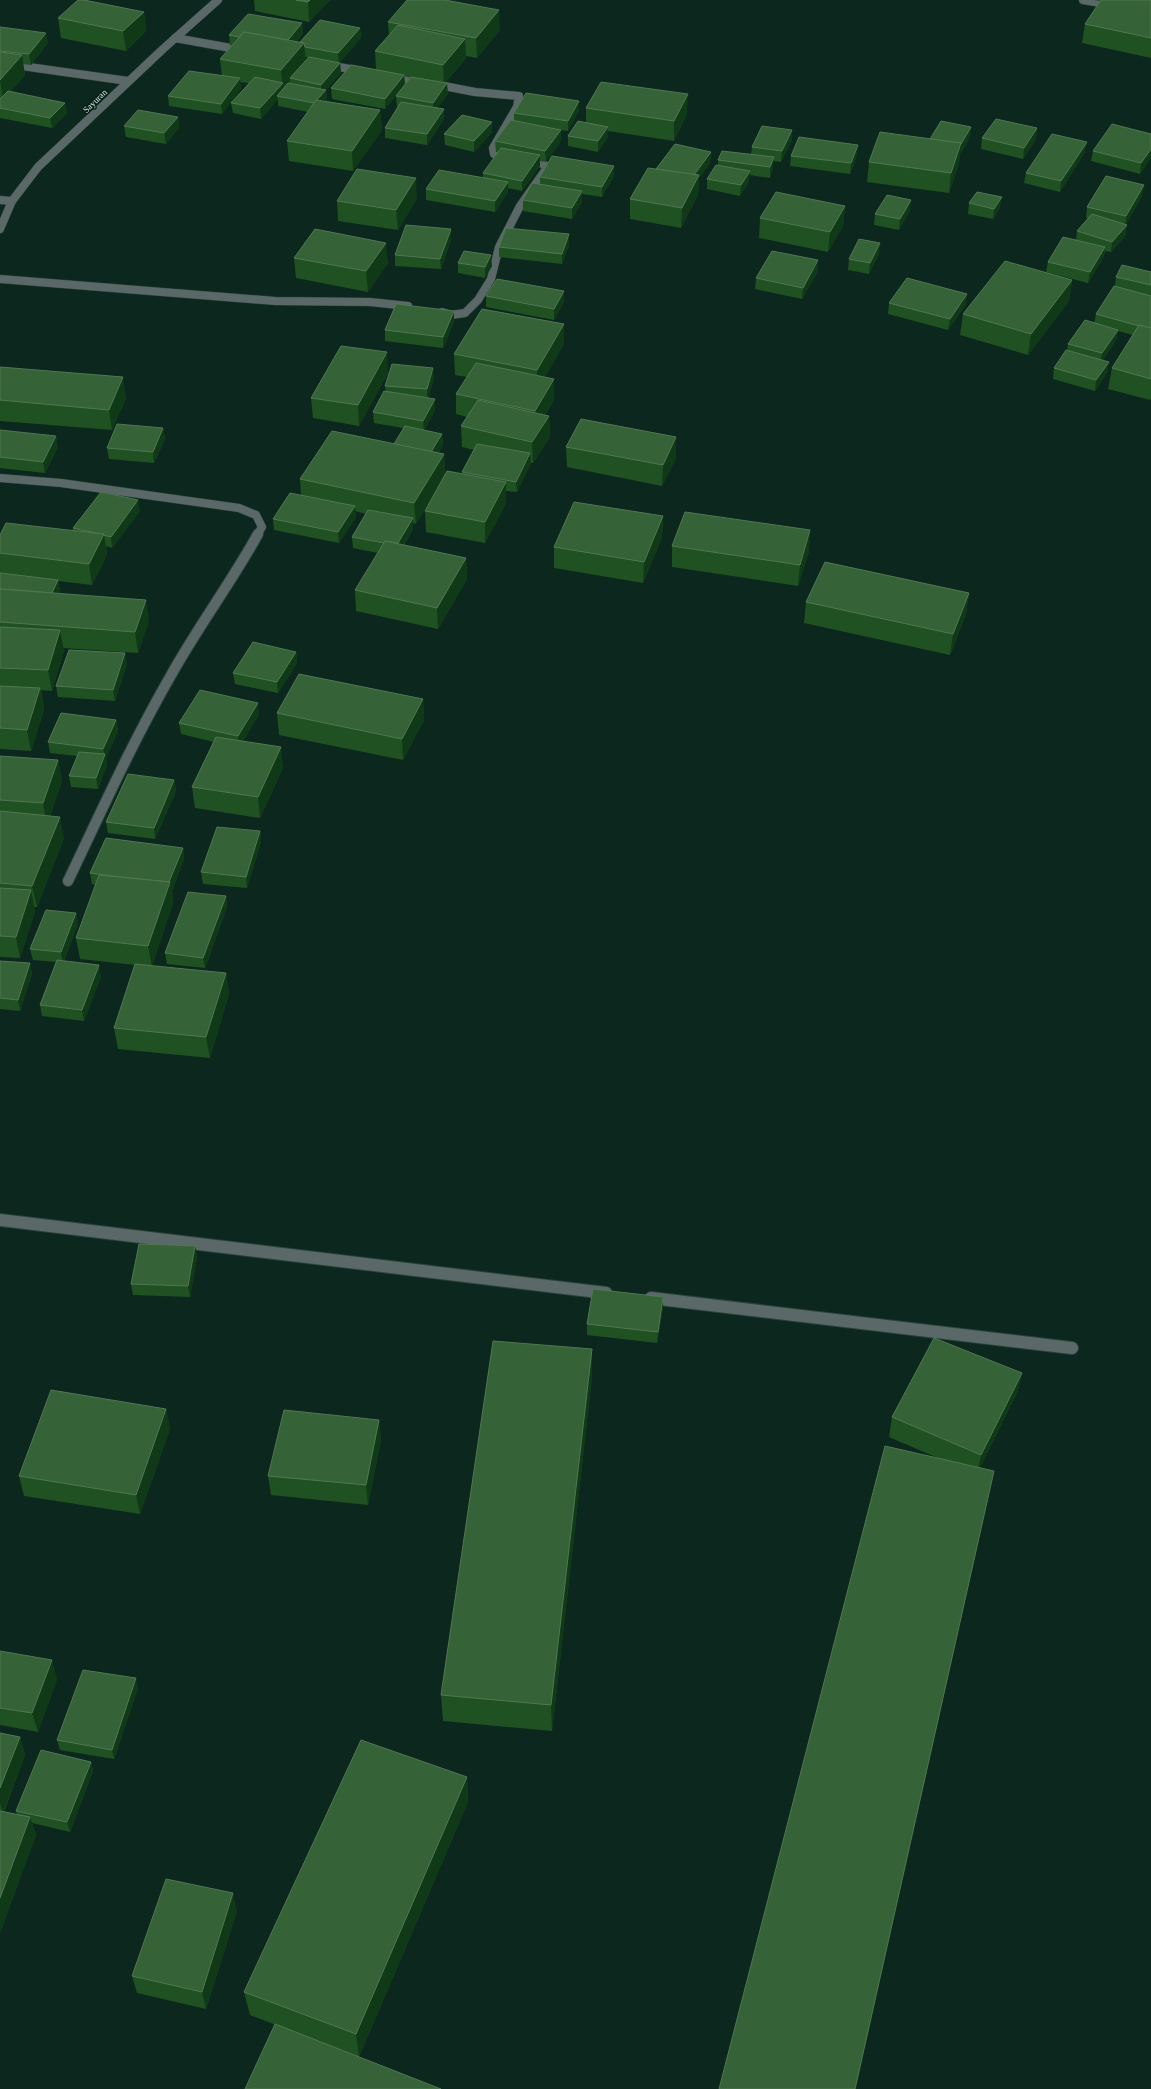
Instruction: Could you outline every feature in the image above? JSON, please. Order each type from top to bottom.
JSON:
[{"type":"street","name":"Sayuran","points":[[0,229],[12,201],[38,167],[128,81],[218,0]]},
{"type":"street","points":[[1083,0],[1120,6]]},
{"type":"street","points":[[175,38],[253,52]]},
{"type":"street","points":[[0,63],[128,81]]},
{"type":"street","points":[[315,63],[370,72]]},
{"type":"street","points":[[385,75],[475,92],[519,96],[517,107],[492,148],[494,154],[544,164],[546,169],[520,206],[499,247],[491,279],[478,300],[465,312],[451,315],[432,310]]},
{"type":"street","points":[[0,200],[12,201]]},
{"type":"street","points":[[0,279],[275,301],[370,302],[418,308]]},
{"type":"street","points":[[0,478],[61,483],[239,508],[256,515],[262,527],[236,574],[170,676],[121,768],[68,881]]},
{"type":"street","points":[[0,1220],[619,1294]]},
{"type":"street","points":[[643,1297],[1072,1348]]},
{"type":"building","points":[[78,0],[144,12],[123,31],[58,18]]},
{"type":"building","points":[[296,0],[310,0],[308,2]]},
{"type":"building","points":[[407,0],[445,0],[499,10],[476,38],[388,22]]},
{"type":"building","points":[[1101,0],[1151,0],[1151,38],[1085,24]]},
{"type":"building","points":[[248,14],[302,23],[288,40],[244,32],[239,37],[229,35]]},
{"type":"building","points":[[320,20],[360,28],[338,53],[305,47],[304,43],[300,42]]},
{"type":"building","points":[[398,25],[465,39],[443,65],[375,51]]},
{"type":"building","points":[[0,27],[46,33],[29,54],[0,51]]},
{"type":"building","points":[[244,32],[304,43],[281,70],[220,59]]},
{"type":"building","points":[[0,52],[22,55],[0,80]]},
{"type":"building","points":[[309,57],[340,63],[321,85],[290,78]]},
{"type":"building","points":[[351,65],[404,75],[385,99],[331,88]]},
{"type":"building","points":[[189,71],[240,78],[221,104],[168,96]]},
{"type":"building","points":[[255,77],[283,83],[260,108],[231,103]]},
{"type":"building","points":[[411,77],[447,83],[433,103],[396,96]]},
{"type":"building","points":[[601,82],[688,94],[674,121],[586,108]]},
{"type":"building","points":[[288,83],[326,90],[314,103],[277,96]]},
{"type":"building","points":[[8,91],[65,103],[50,118],[0,108],[0,99]]},
{"type":"building","points":[[526,93],[579,101],[568,121],[514,113]]},
{"type":"building","points":[[316,100],[380,110],[352,151],[287,141]]},
{"type":"building","points":[[401,102],[444,109],[427,134],[385,128]]},
{"type":"building","points":[[138,110],[178,117],[164,133],[124,126]]},
{"type":"building","points":[[462,115],[492,122],[474,141],[444,134]]},
{"type":"building","points":[[996,119],[1037,128],[1024,148],[982,138]]},
{"type":"building","points":[[511,120],[561,130],[545,151],[495,141]]},
{"type":"building","points":[[578,121],[608,127],[598,141],[568,136]]},
{"type":"building","points":[[941,121],[971,127],[961,144],[930,139]]},
{"type":"building","points":[[1112,124],[1151,134],[1151,149],[1141,163],[1093,151]]},
{"type":"building","points":[[762,126],[792,130],[782,151],[752,147]]},
{"type":"building","points":[[880,132],[961,143],[951,173],[869,162]]},
{"type":"building","points":[[1052,134],[1087,142],[1061,181],[1026,173]]},
{"type":"building","points":[[799,137],[858,145],[851,163],[791,156]]},
{"type":"building","points":[[675,144],[711,152],[694,175],[656,169]]},
{"type":"building","points":[[501,148],[540,155],[522,181],[483,173]]},
{"type":"building","points":[[722,151],[774,157],[770,167],[718,160]]},
{"type":"building","points":[[552,156],[614,166],[602,187],[540,177]]},
{"type":"building","points":[[716,165],[750,171],[741,185],[707,179]]},
{"type":"building","points":[[648,168],[699,175],[682,208],[630,199]]},
{"type":"building","points":[[357,169],[416,178],[396,210],[337,201]]},
{"type":"building","points":[[439,170],[508,182],[495,201],[426,189]]},
{"type":"building","points":[[1106,176],[1144,185],[1126,216],[1087,207]]},
{"type":"building","points":[[532,183],[582,191],[572,208],[523,200]]},
{"type":"building","points":[[776,192],[845,206],[830,232],[760,218]]},
{"type":"building","points":[[977,192],[1002,197],[994,209],[969,203]]},
{"type":"building","points":[[887,195],[911,200],[900,219],[875,214]]},
{"type":"building","points":[[1092,214],[1127,225],[1112,242],[1077,231]]},
{"type":"building","points":[[406,225],[451,229],[440,259],[395,255]]},
{"type":"building","points":[[506,228],[569,234],[562,254],[499,247]]},
{"type":"building","points":[[315,229],[386,243],[366,271],[294,258]]},
{"type":"building","points":[[1063,237],[1105,247],[1090,272],[1048,262]]},
{"type":"building","points":[[859,239],[880,243],[870,263],[849,259]]},
{"type":"building","points":[[464,251],[491,255],[485,267],[458,263]]},
{"type":"building","points":[[772,251],[818,260],[803,288],[756,278]]},
{"type":"building","points":[[1005,261],[1072,280],[1031,334],[963,314]]},
{"type":"building","points":[[1122,265],[1151,272],[1151,285],[1116,277]]},
{"type":"building","points":[[907,278],[967,294],[950,319],[889,303]]},
{"type":"building","points":[[497,279],[564,291],[554,309],[486,296]]},
{"type":"building","points":[[1114,286],[1151,296],[1150,328],[1096,314]]},
{"type":"building","points":[[396,304],[454,311],[443,337],[385,330]]},
{"type":"building","points":[[482,309],[564,324],[537,370],[454,354]]},
{"type":"building","points":[[1085,320],[1118,330],[1102,353],[1068,344]]},
{"type":"building","points":[[1139,325],[1151,328],[1151,379],[1112,368]]},
{"type":"building","points":[[341,346],[387,352],[358,405],[311,398]]},
{"type":"building","points":[[1066,350],[1109,362],[1096,380],[1054,368]]},
{"type":"building","points":[[476,363],[554,379],[535,411],[456,394]]},
{"type":"building","points":[[392,364],[433,368],[427,389],[385,386]]},
{"type":"building","points":[[0,367],[123,377],[109,410],[0,400]]},
{"type":"building","points":[[384,391],[435,399],[423,421],[373,412]]},
{"type":"building","points":[[478,400],[549,416],[532,442],[461,426]]},
{"type":"building","points":[[581,419],[676,437],[663,465],[566,447]]},
{"type":"building","points":[[117,424],[163,428],[153,452],[107,448]]},
{"type":"building","points":[[405,426],[442,434],[431,452],[394,444]]},
{"type":"building","points":[[0,430],[56,436],[43,462],[0,457]]},
{"type":"building","points":[[332,431],[444,454],[414,503],[300,479]]},
{"type":"building","points":[[477,444],[530,453],[516,482],[462,472]]},
{"type":"building","points":[[447,471],[506,482],[485,522],[425,511]]},
{"type":"building","points":[[101,492],[138,500],[111,537],[103,535],[104,534],[73,528]]},
{"type":"building","points":[[290,493],[355,506],[338,532],[273,519]]},
{"type":"building","points":[[574,502],[663,516],[644,562],[554,547]]},
{"type":"building","points":[[368,510],[413,518],[398,543],[385,541],[384,543],[352,537]]},
{"type":"building","points":[[685,512],[810,530],[800,565],[672,546]]},
{"type":"building","points":[[6,523],[104,534],[89,564],[0,553],[0,535]]},
{"type":"building","points":[[385,541],[466,558],[437,608],[355,590]]},
{"type":"building","points":[[825,562],[969,593],[953,634],[806,602]]},
{"type":"building","points":[[0,573],[58,580],[52,593],[0,589]]},
{"type":"building","points":[[0,589],[146,600],[135,632],[0,622]]},
{"type":"building","points":[[0,627],[60,630],[48,670],[0,668]]},
{"type":"building","points":[[253,642],[296,652],[277,682],[233,673]]},
{"type":"building","points":[[69,650],[125,653],[113,690],[56,686]]},
{"type":"building","points":[[299,674],[423,699],[402,739],[277,713]]},
{"type":"building","points":[[0,686],[40,688],[27,730],[0,728]]},
{"type":"building","points":[[200,690],[258,703],[238,736],[179,723]]},
{"type":"building","points":[[61,713],[116,720],[103,749],[48,742]]},
{"type":"building","points":[[216,737],[281,747],[258,797],[192,787]]},
{"type":"building","points":[[79,752],[105,754],[96,778],[69,776]]},
{"type":"building","points":[[0,756],[58,760],[43,803],[0,800]]},
{"type":"building","points":[[128,774],[174,780],[154,828],[106,822]]},
{"type":"building","points":[[0,811],[60,817],[32,886],[0,883]]},
{"type":"building","points":[[217,827],[260,831],[246,877],[201,872]]},
{"type":"building","points":[[106,838],[183,848],[169,882],[90,873]]},
{"type":"building","points":[[99,875],[170,882],[148,946],[76,938]]},
{"type":"building","points":[[0,888],[31,890],[16,937],[0,936]]},
{"type":"building","points":[[188,892],[226,896],[203,958],[165,953]]},
{"type":"building","points":[[46,910],[76,913],[61,952],[30,949]]},
{"type":"building","points":[[57,960],[99,965],[82,1010],[40,1005]]},
{"type":"building","points":[[0,961],[30,963],[18,1000],[0,998]]},
{"type":"building","points":[[135,964],[226,973],[206,1037],[114,1028]]},
{"type":"building","points":[[139,1244],[195,1246],[188,1286],[131,1284]]},
{"type":"building","points":[[593,1289],[663,1297],[658,1332],[587,1324]]},
{"type":"building","points":[[934,1338],[1022,1373],[981,1455],[892,1417]]},
{"type":"building","points":[[493,1341],[592,1349],[551,1705],[441,1695]]},
{"type":"building","points":[[51,1390],[166,1409],[136,1495],[19,1476]]},
{"type":"building","points":[[284,1410],[379,1420],[366,1485],[268,1476]]},
{"type":"building","points":[[885,1446],[994,1471],[855,2089],[719,2089]]},
{"type":"building","points":[[0,1651],[52,1660],[32,1713],[0,1708]]},
{"type":"building","points":[[83,1670],[136,1678],[112,1750],[57,1740]]},
{"type":"building","points":[[0,1733],[20,1737],[0,1788]]},
{"type":"building","points":[[361,1740],[467,1777],[356,2034],[244,1992]]},
{"type":"building","points":[[41,1750],[91,1762],[67,1822],[16,1811]]},
{"type":"building","points":[[0,1811],[30,1817],[0,1898]]},
{"type":"building","points":[[166,1879],[233,1893],[202,1992],[132,1976]]},
{"type":"building","points":[[275,2024],[441,2089],[245,2089]]}]
